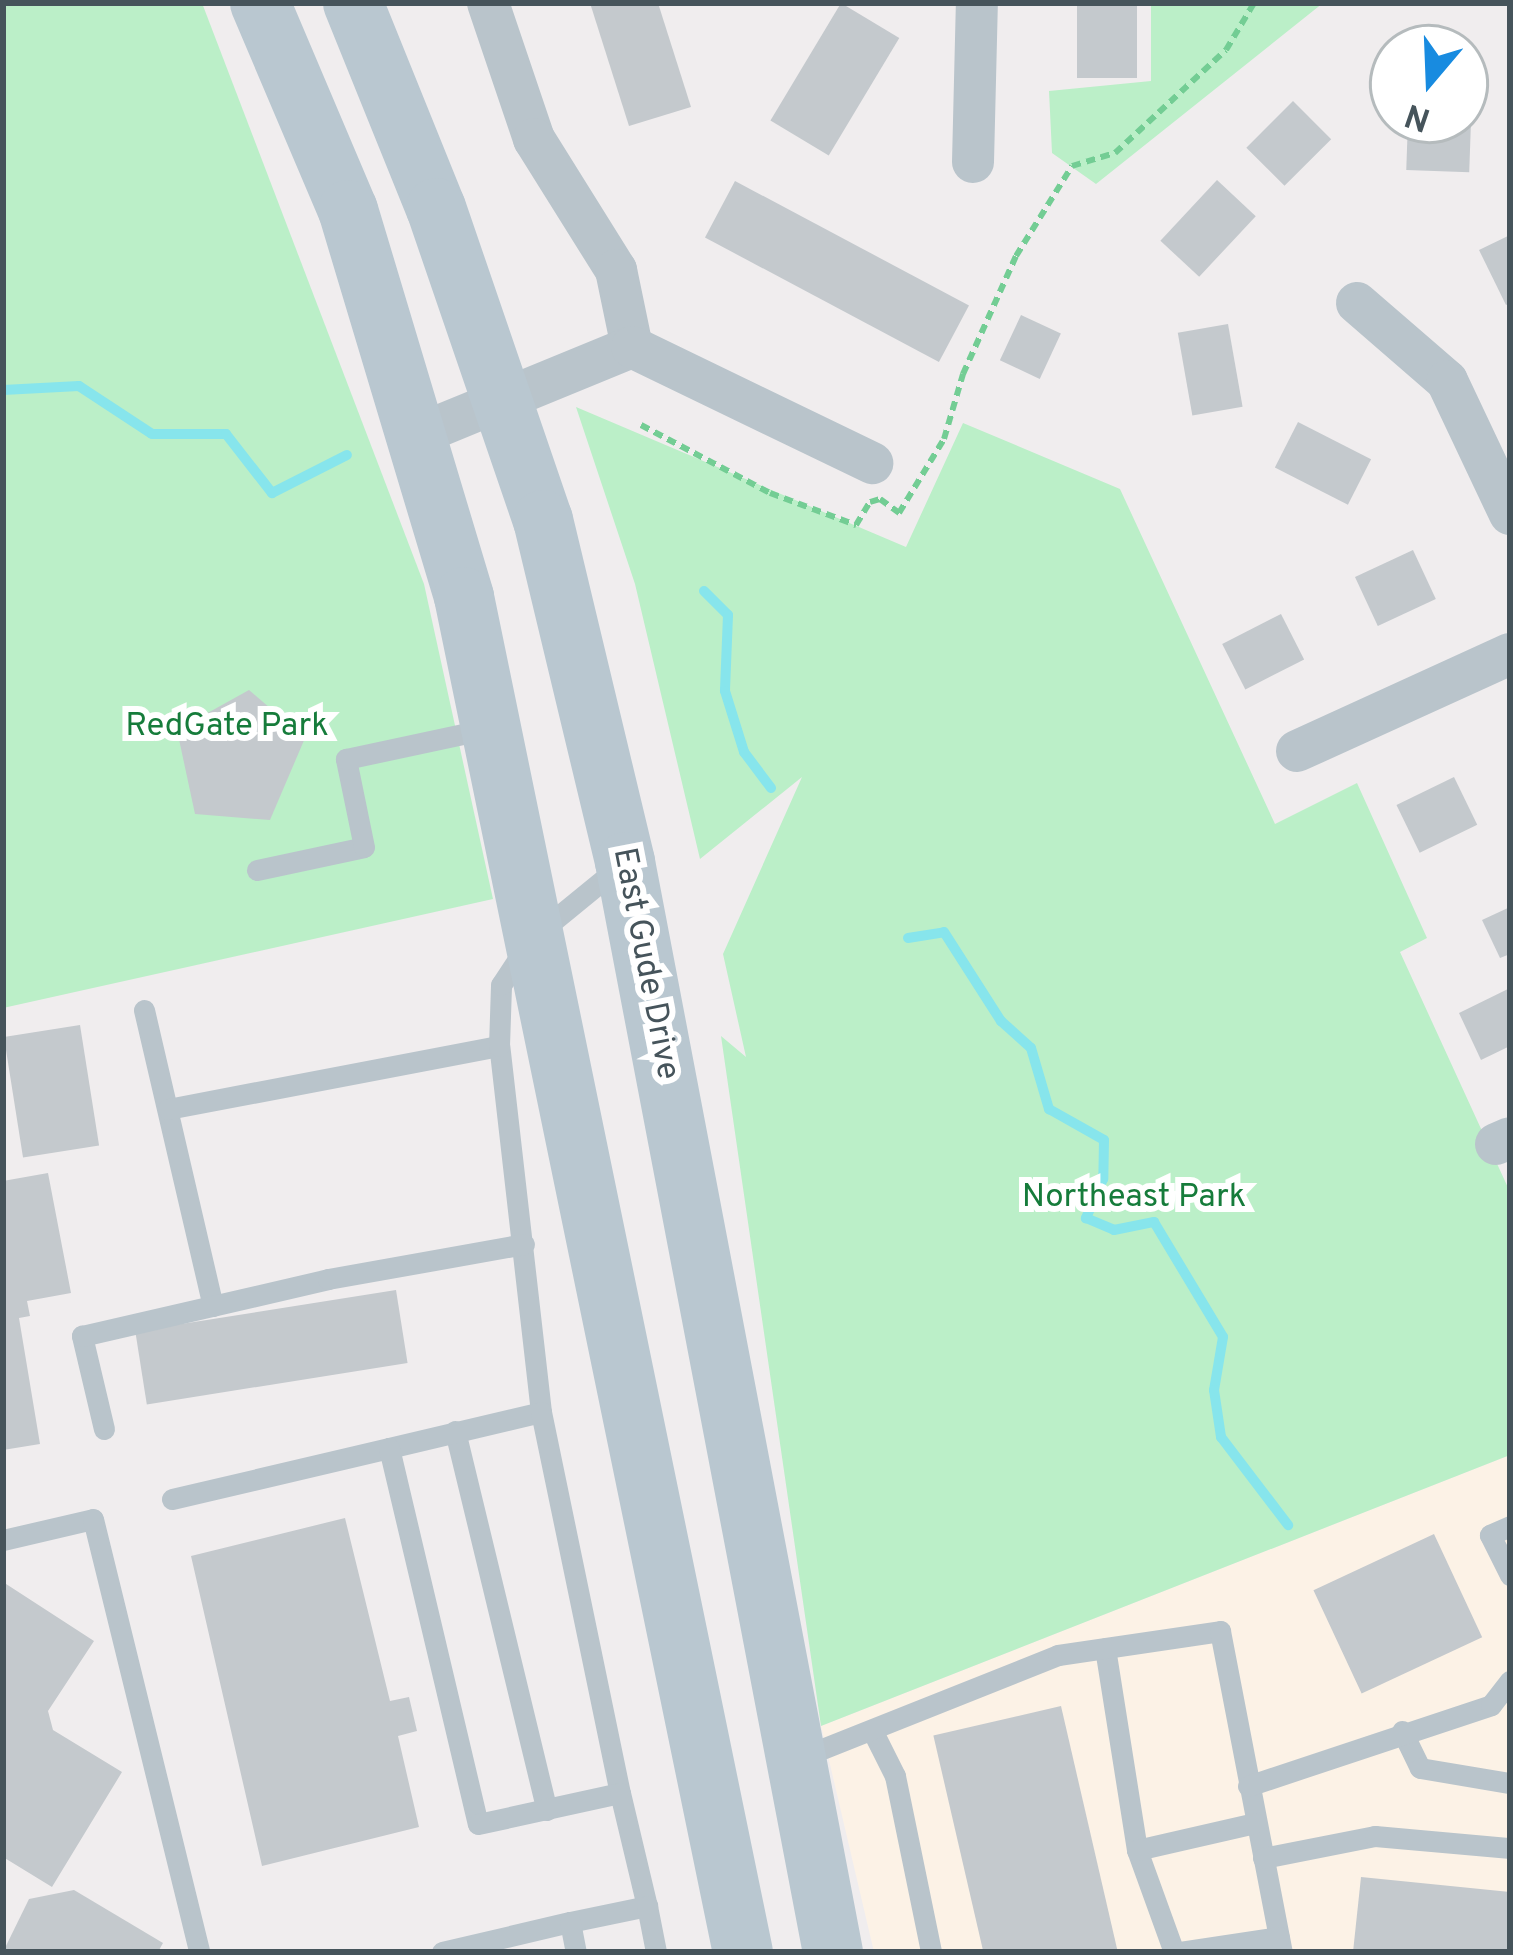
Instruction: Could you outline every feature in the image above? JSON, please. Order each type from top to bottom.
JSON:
[{"type":"main road","points":[[260,3],[348,210],[464,597],[742,1952]]},
{"type":"main road","name":"East Gude Drive","points":[[353,3],[543,520],[625,862],[833,1952]]},
{"type":"street","points":[[488,3],[534,139],[616,270],[632,347]]},
{"type":"street","points":[[973,161],[977,3]]},
{"type":"street","points":[[1357,303],[1447,381],[1510,514]]},
{"type":"street","points":[[417,435],[632,347],[872,463]]},
{"type":"street","points":[[1297,751],[1510,654]]},
{"type":"lane","points":[[256,870],[364,847],[346,759],[490,728]]},
{"type":"lane","points":[[625,862],[532,938],[501,985],[499,1046],[541,1412],[656,1952]]},
{"type":"lane","points":[[143,1010],[214,1306]]},
{"type":"lane","points":[[169,1109],[499,1046]]},
{"type":"lane","points":[[104,1429],[82,1336],[441,1256],[524,1244]]},
{"type":"lane","points":[[172,1499],[541,1412]]},
{"type":"lane","points":[[455,1431],[547,1810]]},
{"type":"lane","points":[[388,1448],[478,1824],[620,1793]]},
{"type":"lane","points":[[3,1540],[93,1519],[199,1952]]},
{"type":"lane","points":[[1510,1526],[1490,1535],[1510,1575]]},
{"type":"lane","points":[[796,1759],[874,1734],[1058,1654],[1220,1631],[1281,1945],[1177,1952],[1137,1850],[1105,1648]]},
{"type":"lane","points":[[1248,1786],[1491,1705],[1510,1681]]},
{"type":"lane","points":[[1491,1705],[1510,1719]]},
{"type":"lane","points":[[1402,1731],[1420,1768],[1510,1783]]},
{"type":"lane","points":[[874,1734],[895,1775],[932,1952]]},
{"type":"lane","points":[[1137,1850],[1255,1823]]},
{"type":"lane","points":[[1263,1858],[1375,1836],[1510,1848]]},
{"type":"lane","points":[[442,1952],[646,1906]]},
{"type":"lane","points":[[570,1922],[576,1952]]},
{"type":"path","points":[[641,425],[770,493],[856,525],[870,502],[880,500],[899,513],[944,439],[963,374],[1016,256],[1072,166],[1115,153],[1226,50],[1254,3]]},
{"type":"shaded area","points":[[1510,1455],[1510,1952],[874,1952],[821,1726]]},
{"type":"green space","name":"RedGate Park","points":[[3,3],[202,3],[424,584],[493,899],[3,1008]]},
{"type":"green space","points":[[1151,3],[1323,3],[1096,184],[1052,153],[1049,91],[1151,81]]},
{"type":"green space","name":"Northeast Park","points":[[576,407],[906,547],[963,423],[1120,489],[1275,824],[1357,783],[1427,938],[1400,952],[1510,1192],[1510,1455],[821,1726],[721,1036],[746,1057],[723,954],[802,777],[700,859],[635,584]]},
{"type":"building","points":[[590,3],[658,3],[691,107],[629,126]]},
{"type":"building","points":[[841,3],[899,38],[829,155],[770,120]]},
{"type":"building","points":[[1077,3],[1137,3],[1137,78],[1077,78]]},
{"type":"building","points":[[1293,101],[1331,139],[1285,186],[1246,148]]},
{"type":"building","points":[[1407,144],[1470,144],[1469,172],[1406,170]]},
{"type":"building","points":[[1217,180],[1256,216],[1199,277],[1160,241]]},
{"type":"building","points":[[735,181],[969,305],[939,362],[705,238]]},
{"type":"building","points":[[1510,235],[1510,303],[1506,305],[1479,250]]},
{"type":"building","points":[[1021,315],[1061,334],[1040,379],[1000,360]]},
{"type":"building","points":[[1228,324],[1243,407],[1192,416],[1178,333]]},
{"type":"building","points":[[1298,422],[1371,459],[1348,505],[1275,467]]},
{"type":"building","points":[[1413,550],[1436,599],[1378,626],[1355,577]]},
{"type":"building","points":[[1281,614],[1304,659],[1245,689],[1222,644]]},
{"type":"building","points":[[249,690],[305,738],[270,820],[195,814],[177,730]]},
{"type":"building","points":[[1454,777],[1477,825],[1420,853],[1396,805]]},
{"type":"building","points":[[1510,907],[1510,954],[1500,958],[1482,920]]},
{"type":"building","points":[[1510,988],[1510,1046],[1481,1060],[1459,1013]]},
{"type":"building","points":[[80,1025],[99,1145],[23,1158],[4,1037]]},
{"type":"building","points":[[48,1173],[71,1293],[27,1301],[30,1316],[19,1318],[40,1444],[3,1450],[3,1181]]},
{"type":"building","points":[[396,1290],[408,1363],[147,1404],[135,1331]]},
{"type":"building","points":[[345,1518],[390,1701],[409,1697],[417,1731],[398,1736],[419,1827],[262,1866],[191,1556]]},
{"type":"building","points":[[1434,1534],[1482,1637],[1362,1694],[1313,1590]]},
{"type":"building","points":[[3,1582],[94,1641],[48,1711],[53,1730],[122,1772],[52,1887],[3,1857]]},
{"type":"building","points":[[1061,1706],[1118,1952],[983,1952],[933,1735]]},
{"type":"building","points":[[1361,1877],[1510,1892],[1510,1952],[1353,1952]]},
{"type":"building","points":[[74,1890],[163,1943],[158,1952],[3,1952],[29,1899]]},
{"type":"waterway","points":[[3,390],[79,386],[152,434],[226,434],[272,493],[347,455]]},
{"type":"waterway","points":[[704,591],[728,615],[725,691],[744,752],[771,788]]},
{"type":"waterway","points":[[908,938],[944,932],[1001,1021],[1031,1048],[1049,1109],[1104,1140],[1103,1179],[1086,1218],[1114,1230],[1154,1222],[1223,1337],[1214,1390],[1221,1437],[1288,1525]]}]
